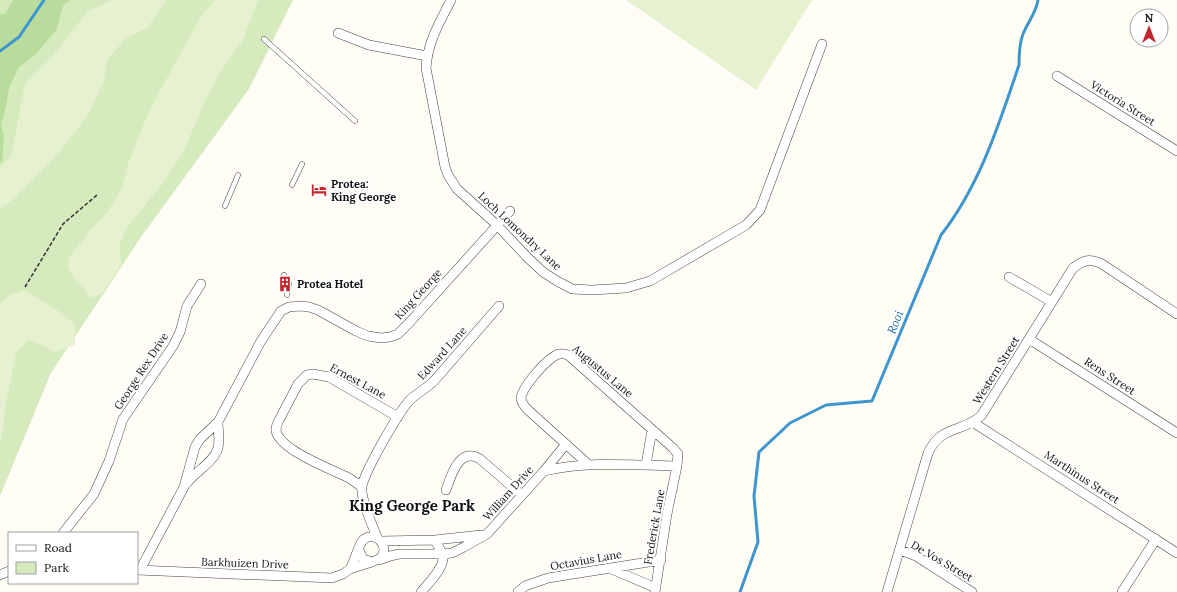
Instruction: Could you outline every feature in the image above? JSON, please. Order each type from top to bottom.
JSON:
[{"type":"street","name":"Loch Lomondry Lane","points":[[452,0],[432,39],[427,56],[426,68],[445,167],[448,175],[457,189],[543,272],[572,289],[592,290],[626,288],[650,282],[746,225],[760,210],[822,44]]},
{"type":"street","points":[[338,33],[369,45],[427,56]]},
{"type":"street","name":"Victoria Street","points":[[1056,76],[1177,151]]},
{"type":"street","points":[[496,225],[510,211]]},
{"type":"street","name":"King George","points":[[184,487],[195,447],[200,439],[218,422],[261,341],[281,311],[289,307],[309,307],[318,310],[368,336],[381,338],[398,334],[496,225]]},
{"type":"street","name":"Western Street","points":[[887,592],[928,453],[933,443],[940,436],[951,430],[974,422],[987,409],[1073,268],[1083,261],[1093,260],[1102,264],[1177,314]]},
{"type":"street","points":[[1009,277],[1052,302]]},
{"type":"street","name":"George Rex Drive","points":[[64,532],[94,494],[109,460],[123,420],[173,346],[180,332],[187,306],[201,284]]},
{"type":"street","name":"Edward Lane","points":[[362,487],[371,464],[398,417],[411,399],[434,381],[499,306]]},
{"type":"street","name":"Rens Street","points":[[1029,338],[1177,433]]},
{"type":"street","name":"Augustus Lane","points":[[589,465],[528,410],[521,400],[522,391],[536,374],[553,356],[562,353],[568,355],[677,452],[677,466]]},
{"type":"street","name":"Ernest Lane","points":[[362,487],[350,479],[293,450],[284,443],[276,433],[278,422],[298,384],[307,375],[313,374],[329,377],[398,417]]},
{"type":"street","name":"King George","points":[[138,570],[184,487],[192,477],[214,457],[218,448],[218,422]]},
{"type":"street","name":"Marthinus Street","points":[[974,422],[1177,553]]},
{"type":"street","points":[[646,465],[652,430]]},
{"type":"street","points":[[544,471],[566,444]]},
{"type":"street","points":[[446,490],[457,464],[465,457],[472,456],[480,459],[522,495]]},
{"type":"street","name":"William Drive","points":[[375,561],[399,554],[442,554],[452,553],[461,549],[487,534],[544,471],[554,468],[589,465],[677,466]]},
{"type":"street","name":"Frederick Lane","points":[[656,590],[677,466]]},
{"type":"street","points":[[359,550],[363,559],[375,561],[383,556],[384,551],[384,545],[379,540],[371,523],[362,487]]},
{"type":"street","points":[[350,569],[371,523]]},
{"type":"street","points":[[364,540],[371,537],[379,540],[435,540],[487,534]]},
{"type":"street","points":[[1122,592],[1156,539]]},
{"type":"street","points":[[422,592],[442,565],[442,554],[435,540]]},
{"type":"street","name":"De Vos Street","points":[[900,550],[916,556],[972,592]]},
{"type":"street","name":"Octavius Lane","points":[[518,592],[525,586],[548,578],[661,560]]},
{"type":"street","name":"Barkhuizen Drive","points":[[138,570],[332,578],[343,574],[350,569],[375,561]]},
{"type":"street","points":[[609,568],[656,590]]},
{"type":"lane","points":[[264,39],[355,121]]},
{"type":"lane","points":[[292,185],[302,164]]},
{"type":"lane","points":[[225,206],[238,175]]},
{"type":"lane","points":[[284,275],[289,284],[287,295]]},
{"type":"path","points":[[25,287],[63,224],[97,195]]},
{"type":"green space","points":[[0,0],[293,0],[249,89],[141,237],[51,373],[0,496]]},
{"type":"green space","points":[[13,0],[70,0],[63,5],[57,29],[36,54],[19,67],[9,88],[1,124],[4,137],[2,161],[0,162],[0,14],[5,14]]},
{"type":"green space","points":[[112,0],[167,0],[147,28],[126,38],[107,60],[104,81],[88,115],[60,151],[16,197],[0,209],[0,167],[11,156],[25,84],[53,56],[87,12]]},
{"type":"green space","points":[[215,0],[258,0],[243,40],[222,69],[204,103],[184,151],[163,183],[125,230],[119,246],[122,264],[102,293],[93,298],[88,295],[84,288],[75,280],[69,268],[68,259],[108,211],[121,190],[129,161],[149,111],[200,18]]},
{"type":"green space","points":[[626,0],[812,0],[756,90]]},
{"type":"green space","points":[[25,290],[58,310],[75,325],[75,345],[54,352],[40,344],[28,340],[16,354],[6,403],[0,446],[0,304],[12,294]]},
{"type":"waterway","points":[[0,51],[19,37],[44,0]]},
{"type":"waterway","name":"Rooi","points":[[740,592],[758,542],[754,496],[759,452],[790,423],[826,405],[872,401],[941,235],[967,196],[978,175],[996,132],[1019,65],[1022,38],[1036,9],[1038,0]]},
{"type":"place","name":"Protea: King George","points":[[319,190]]},
{"type":"place","name":"Protea Hotel","points":[[285,284]]},
{"type":"district","name":"King George Park","points":[[412,505]]}]
